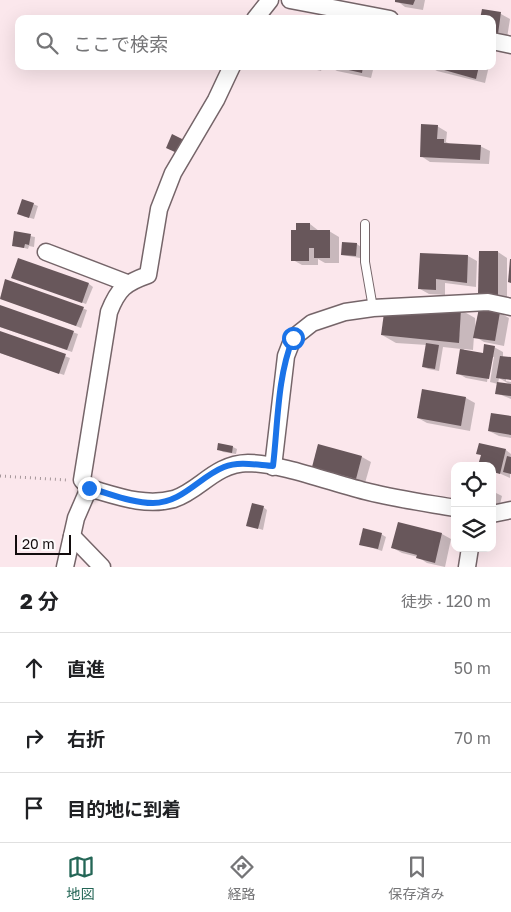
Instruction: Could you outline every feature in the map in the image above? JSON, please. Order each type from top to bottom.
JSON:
[{"type":"street","points":[[258,15],[270,0]]},
{"type":"street","points":[[290,0],[369,15]]},
{"type":"street","points":[[496,42],[511,44]]},
{"type":"street","points":[[65,567],[86,484],[109,312],[114,298],[127,283],[148,275],[159,209],[173,173],[216,100],[230,70]]},
{"type":"street","points":[[46,252],[127,283]]},
{"type":"street","points":[[273,466],[286,356],[293,338],[312,323],[346,312],[373,308],[488,302],[511,307]]},
{"type":"street","points":[[86,484],[133,500],[153,503],[176,498],[224,467],[248,463],[273,466],[370,493],[451,507]]},
{"type":"street","points":[[496,513],[511,510]]},
{"type":"street","points":[[72,536],[102,567]]},
{"type":"street","points":[[467,567],[469,552]]},
{"type":"lane","points":[[365,224],[365,262],[373,308]]},
{"type":"path","points":[[0,476],[86,484]]},
{"type":"building","points":[[395,0],[415,0],[413,5],[395,2]]},
{"type":"building","points":[[482,9],[501,12],[498,34],[496,34],[496,15],[481,15]]},
{"type":"building","points":[[349,70],[362,70],[362,73]]},
{"type":"building","points":[[444,70],[478,70],[476,79]]},
{"type":"building","points":[[421,124],[438,125],[437,139],[444,139],[444,143],[481,145],[480,160],[420,157]]},
{"type":"building","points":[[172,134],[184,140],[177,153],[166,148]]},
{"type":"building","points":[[22,199],[34,203],[29,218],[17,214]]},
{"type":"building","points":[[296,223],[310,223],[310,230],[330,230],[330,258],[314,258],[314,248],[309,248],[309,261],[291,261],[291,230],[296,230]]},
{"type":"building","points":[[14,231],[31,234],[29,245],[25,244],[24,248],[12,246]]},
{"type":"building","points":[[342,242],[357,243],[356,256],[341,255]]},
{"type":"building","points":[[479,251],[498,251],[498,295],[478,294]]},
{"type":"building","points":[[420,253],[468,255],[467,283],[436,279],[436,290],[418,289]]},
{"type":"building","points":[[18,258],[89,283],[82,303],[11,278]]},
{"type":"building","points":[[511,259],[511,283],[508,282]]},
{"type":"building","points":[[5,279],[84,307],[76,326],[0,299]]},
{"type":"building","points":[[0,305],[74,331],[67,350],[0,327]]},
{"type":"building","points":[[479,308],[500,312],[495,341],[473,338]]},
{"type":"building","points":[[461,309],[459,343],[381,335],[384,313]]},
{"type":"building","points":[[0,331],[66,354],[59,374],[0,353]]},
{"type":"building","points":[[426,343],[439,345],[435,369],[422,367]]},
{"type":"building","points":[[484,344],[495,346],[489,379],[456,374],[460,349],[483,353]]},
{"type":"building","points":[[500,356],[511,357],[511,380],[496,378]]},
{"type":"building","points":[[497,382],[511,384],[511,396],[495,394]]},
{"type":"building","points":[[422,389],[466,397],[461,426],[417,418]]},
{"type":"building","points":[[491,413],[511,416],[511,435],[488,431]]},
{"type":"building","points":[[218,443],[233,446],[232,453],[217,450]]},
{"type":"building","points":[[479,443],[506,449],[500,474],[496,473],[496,462],[479,462],[481,455],[476,454]]},
{"type":"building","points":[[318,444],[362,456],[356,479],[312,467]]},
{"type":"building","points":[[507,456],[511,457],[511,474],[503,472]]},
{"type":"building","points":[[252,503],[264,506],[258,529],[246,526]]},
{"type":"building","points":[[398,522],[442,533],[435,563],[416,558],[417,555],[391,548]]},
{"type":"building","points":[[363,528],[382,533],[378,549],[359,545]]},
{"type":"route","points":[[89,488],[133,500],[153,503],[176,498],[224,467],[248,463],[273,466],[283,372],[286,356],[293,338]]}]
